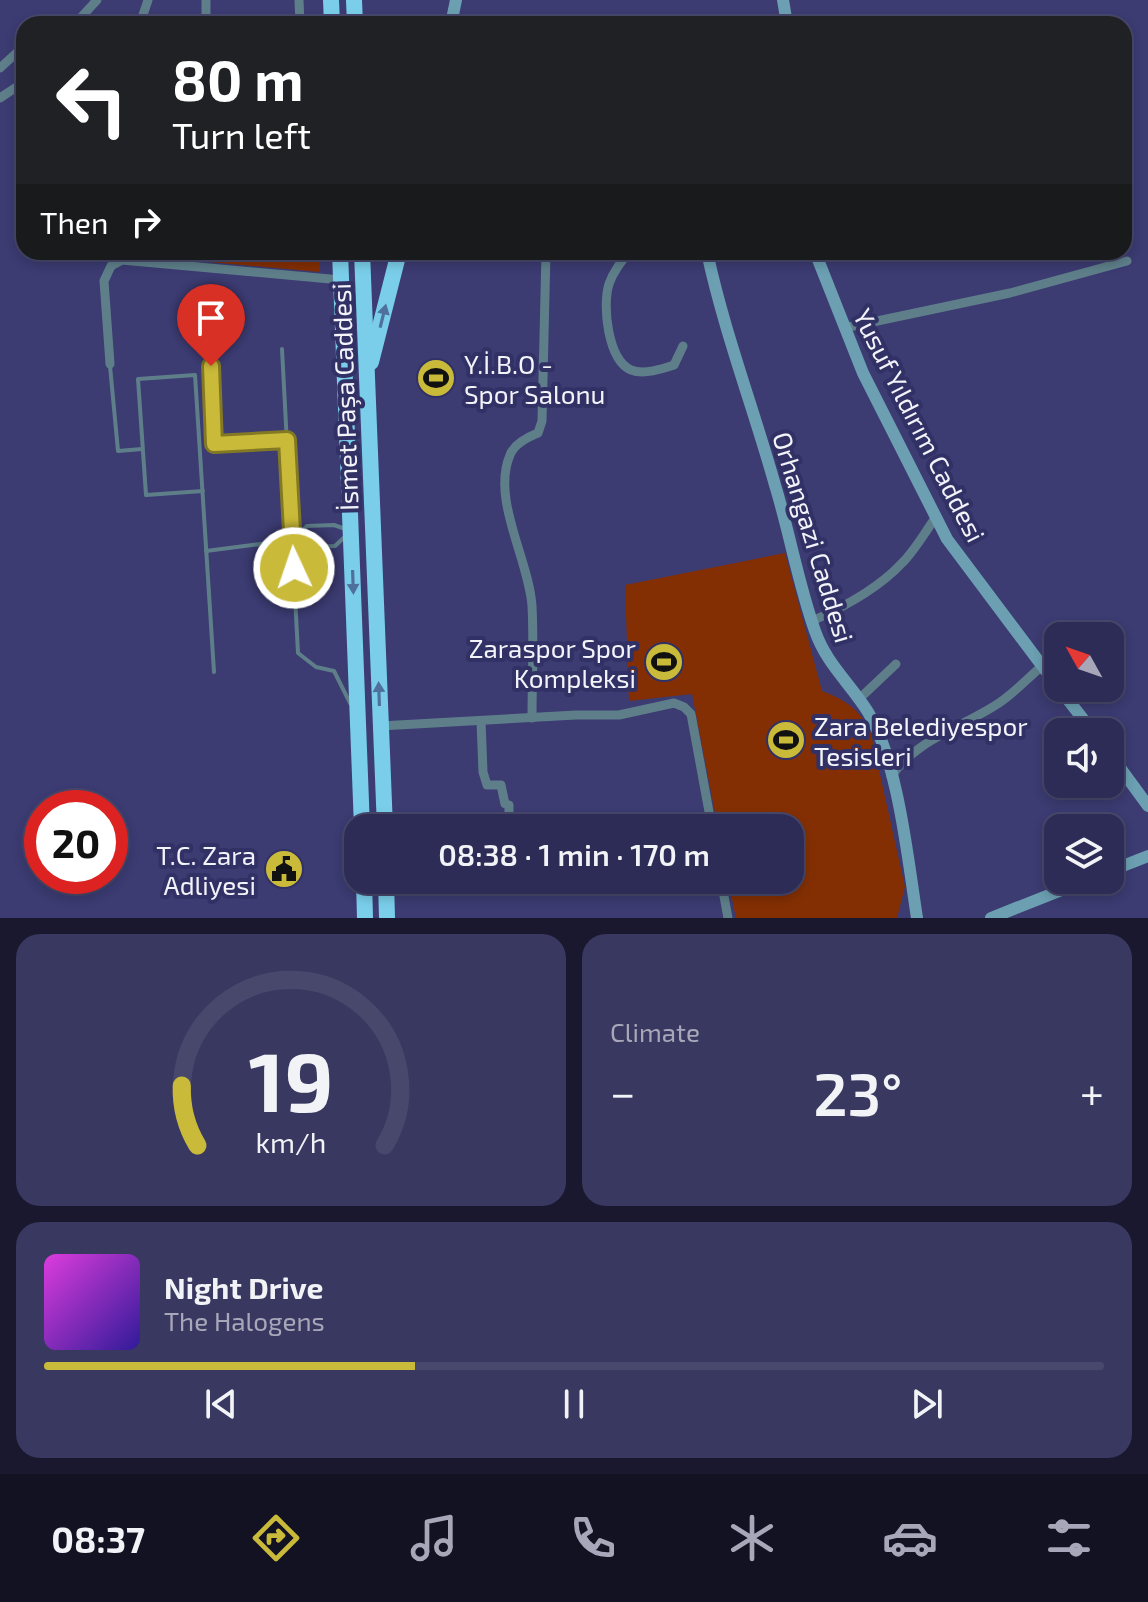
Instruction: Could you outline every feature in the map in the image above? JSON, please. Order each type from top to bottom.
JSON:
[{"type":"highway","name":"İsmet Paşa Caddesi","points":[[340,260],[362,814]]},
{"type":"highway","name":"İsmet Paşa Caddesi","points":[[362,260],[384,814]]},
{"type":"highway","points":[[366,379],[397,260]]},
{"type":"highway","points":[[364,894],[365,918]]},
{"type":"highway","points":[[386,894],[387,918]]},
{"type":"street","points":[[81,16],[97,0]]},
{"type":"street","points":[[0,68],[16,53]]},
{"type":"street","points":[[110,364],[104,281],[111,266],[122,260],[341,280]]},
{"type":"street","points":[[532,718],[532,606],[528,577],[508,510],[506,480],[510,454],[524,439],[538,433],[542,421],[546,260]]},
{"type":"street","points":[[623,260],[607,287],[608,329],[620,363],[634,372],[658,370],[674,365],[683,346]]},
{"type":"street","name":"Orhangazi Caddesi","points":[[709,260],[726,327],[777,489],[812,621],[827,659],[867,711],[880,739],[891,777],[917,918]]},
{"type":"street","name":"Yusuf Yıldırım Caddesi","points":[[818,260],[863,373],[947,539],[1044,669]]},
{"type":"street","points":[[844,328],[1010,293],[1127,261]]},
{"type":"street","points":[[812,621],[836,611],[879,584],[904,562],[936,517]]},
{"type":"street","points":[[858,700],[896,664]]},
{"type":"street","points":[[891,777],[899,765],[928,743],[1000,703],[1042,666]]},
{"type":"street","name":"Yusuf Yıldırım Caddesi","points":[[1069,702],[1082,718]]},
{"type":"street","points":[[380,726],[619,715],[674,703],[691,714],[710,814]]},
{"type":"street","points":[[481,721],[483,772],[487,785],[501,785],[509,814]]},
{"type":"street","points":[[1124,773],[1148,806]]},
{"type":"street","points":[[1124,865],[1148,856]]},
{"type":"street","points":[[724,894],[728,918]]},
{"type":"street","points":[[991,918],[1052,894]]},
{"type":"lane","points":[[210,340],[214,444],[287,440]]},
{"type":"lane","points":[[282,349],[298,653],[316,667],[334,671],[358,716]]},
{"type":"lane","points":[[110,364],[118,451],[142,449]]},
{"type":"lane","points":[[203,491],[146,495],[138,379],[195,375],[203,491],[214,672]]},
{"type":"lane","points":[[206,551],[292,540],[308,547],[335,546],[351,531],[334,525],[307,526],[292,540]]},
{"type":"shaded area","points":[[187,260],[320,260],[320,272]]},
{"type":"shaded area","name":"Zara Belediyespor Tesisleri","points":[[785,553],[822,691],[852,707],[871,734],[905,887],[897,918],[736,918],[731,894],[804,894],[804,814],[715,814],[692,694],[629,701],[625,585]]},
{"type":"place","name":"Y.İ.B.O - Spor Salonu","points":[[436,378]]},
{"type":"place","name":"Zaraspor Spor Kompleksi","points":[[664,662]]},
{"type":"place","name":"Zara Belediyespor Tesisleri","points":[[786,740]]},
{"type":"place","name":"T.C. Zara Adliyesi","points":[[284,869]]},
{"type":"route","points":[[211,366],[214,444],[287,440],[294,568]]}]
